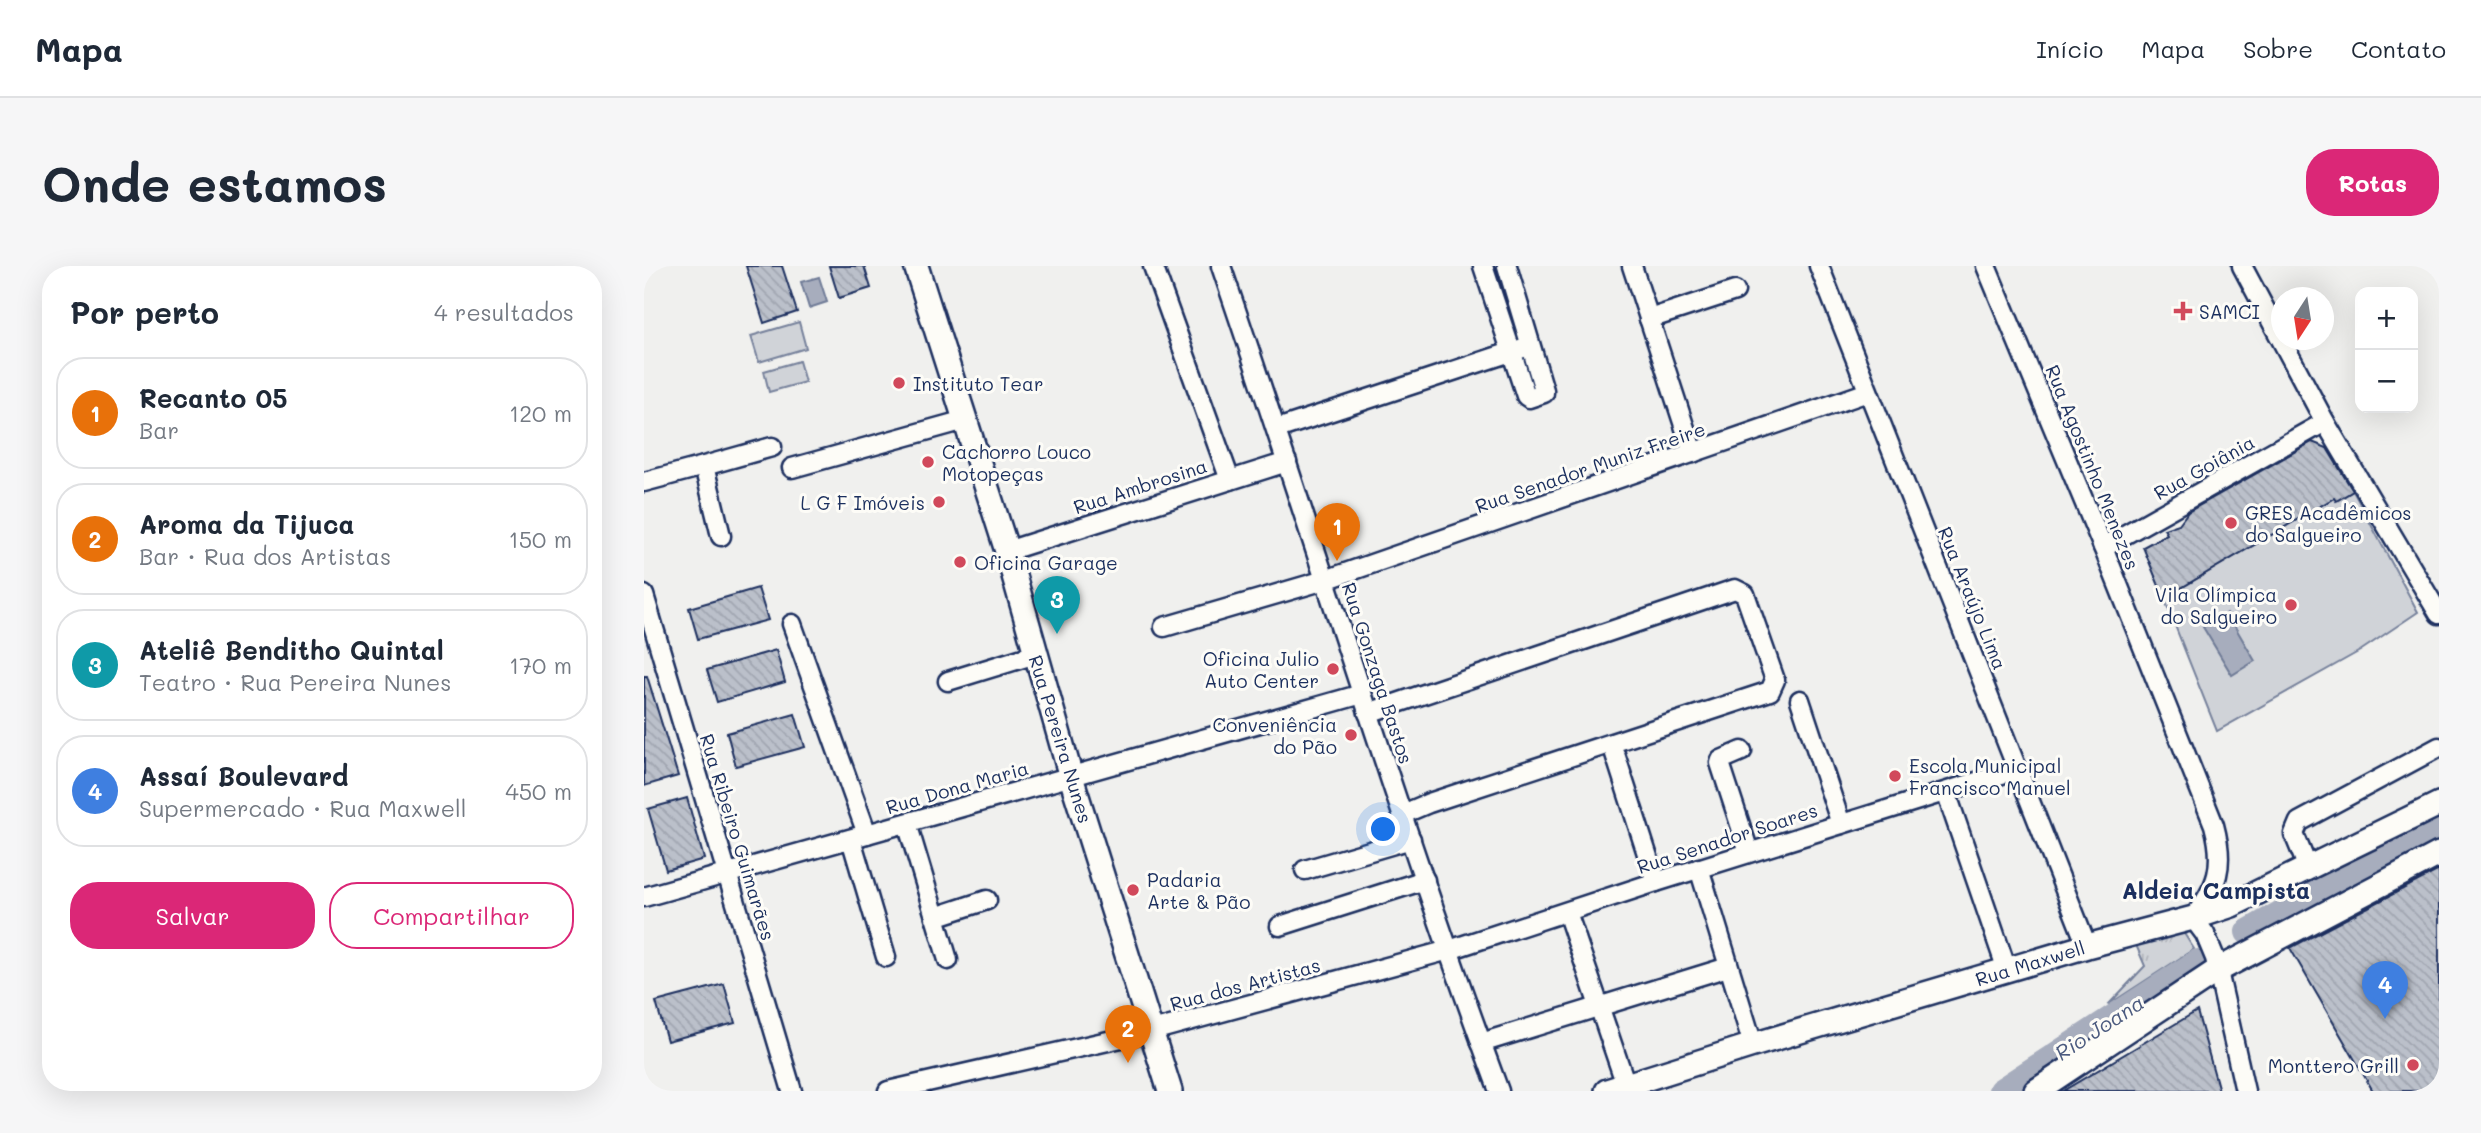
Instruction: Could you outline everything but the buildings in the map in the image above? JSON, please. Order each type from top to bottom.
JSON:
[{"type":"main road","name":"Rua Pereira Nunes","points":[[916,266],[1007,551],[1071,777],[1170,1091]]},
{"type":"main road","name":"Rua Maxwell","points":[[1617,1088],[1753,1045],[2232,905],[2439,804]]},
{"type":"main road","points":[[2036,1091],[2218,970],[2439,854]]},
{"type":"street","points":[[1153,266],[1230,480]]},
{"type":"street","name":"Rua Gonzaga Bastos","points":[[1221,266],[1277,429],[1368,713],[1499,1091]]},
{"type":"street","points":[[1483,266],[1526,396],[1529,398],[1544,393],[1507,266]]},
{"type":"street","points":[[1632,266],[1693,453]]},
{"type":"street","name":"Rua Araújo Lima","points":[[1819,266],[2087,946]]},
{"type":"street","name":"Rua Agostinho Menezes","points":[[1986,266],[2104,547],[2214,825],[2220,844],[2218,877],[2209,898],[2193,918]]},
{"type":"street","points":[[2242,266],[2325,422],[2439,614]]},
{"type":"street","points":[[1649,319],[1735,291]]},
{"type":"street","points":[[1277,429],[1532,345]]},
{"type":"street","name":"Rua Senador Muniz Freire","points":[[1164,627],[1325,580],[1868,392]]},
{"type":"street","points":[[792,468],[965,420]]},
{"type":"street","name":"Rua Goiânia","points":[[2104,547],[2325,422]]},
{"type":"street","points":[[644,482],[772,446]]},
{"type":"street","name":"Rua Ambrosina","points":[[1007,551],[1287,462]]},
{"type":"street","points":[[704,466],[721,536]]},
{"type":"street","points":[[1368,713],[1735,589],[1745,594],[1775,680],[1770,691],[1429,803],[1403,814]]},
{"type":"street","name":"Rua Ribeiro Guimarães","points":[[644,595],[792,1091]]},
{"type":"street","points":[[792,624],[859,837],[886,957]]},
{"type":"street","points":[[948,681],[1036,654]]},
{"type":"street","name":"Rua Dona Maria","points":[[644,897],[1362,694]]},
{"type":"street","points":[[1800,700],[1841,824]]},
{"type":"street","points":[[2308,868],[2294,834],[2299,822],[2439,747]]},
{"type":"street","points":[[1742,751],[1721,760],[1720,763],[1749,852]]},
{"type":"street","points":[[1615,754],[1656,882]]},
{"type":"street","name":"Rua Senador Soares","points":[[1449,950],[1749,852],[2018,769]]},
{"type":"street","points":[[1946,792],[2007,970]]},
{"type":"street","points":[[907,823],[948,960]]},
{"type":"street","points":[[1305,870],[1411,839]]},
{"type":"street","points":[[1699,868],[1753,1045]]},
{"type":"street","points":[[1280,926],[1425,880]]},
{"type":"street","points":[[935,917],[987,900]]},
{"type":"street","points":[[1567,912],[1599,1006],[1617,1088]]},
{"type":"street","points":[[2193,918],[2205,933],[2218,970],[2245,1091]]},
{"type":"street","name":"Rua dos Artistas","points":[[888,1091],[1152,1031],[1449,950]]},
{"type":"street","points":[[1481,1043],[1728,967]]},
{"type":"green space","points":[[799,322],[806,348],[759,362],[751,336]]},
{"type":"green space","points":[[799,361],[805,382],[769,392],[764,371]]},
{"type":"green space","name":"Vila Olímpica do Salgueiro","points":[[2353,491],[2418,612],[2360,651],[2217,731],[2164,598],[2334,498],[2337,501]]},
{"type":"green space","points":[[2183,932],[2194,949],[2108,1005],[2145,966],[2136,945]]},
{"type":"water","points":[[819,277],[827,302],[809,308],[801,282]]},
{"type":"water","points":[[2227,613],[2255,661],[2232,675],[2203,627]]},
{"type":"waterway","name":"Rio Joana","points":[[2248,932],[2391,851],[2439,828]]},
{"type":"waterway","name":"Rio Joana","points":[[2001,1091],[2198,962]]},
{"type":"place","name":"SAMCI","points":[[2183,311]]},
{"type":"place","name":"Instituto Tear","points":[[899,383]]},
{"type":"place","name":"Cachorro Louco Motopeças","points":[[928,462]]},
{"type":"place","name":"L G F Imóveis","points":[[939,502]]},
{"type":"place","name":"GRES Acadêmicos do Salgueiro","points":[[2231,523]]},
{"type":"place","name":"Recanto 05","points":[[1337,561]]},
{"type":"place","name":"Oficina Garage","points":[[960,562]]},
{"type":"place","name":"Vila Olímpica do Salgueiro","points":[[2291,605]]},
{"type":"place","name":"Ateliê Benditho Quintal","points":[[1057,634]]},
{"type":"place","name":"Oficina Julio Auto Center","points":[[1333,669]]},
{"type":"place","name":"Conveniência do Pão","points":[[1351,735]]},
{"type":"place","name":"Escola Municipal Francisco Manuel","points":[[1895,776]]},
{"type":"place","name":"Padaria Arte & Pão","points":[[1133,890]]},
{"type":"place","name":"Assaí Boulevard","points":[[2385,1019]]},
{"type":"place","name":"Aroma da Tijuca","points":[[1128,1063]]},
{"type":"place","name":"Monttero Grill","points":[[2413,1065]]},
{"type":"district","name":"Aldeia Campista","points":[[2216,890]]}]
